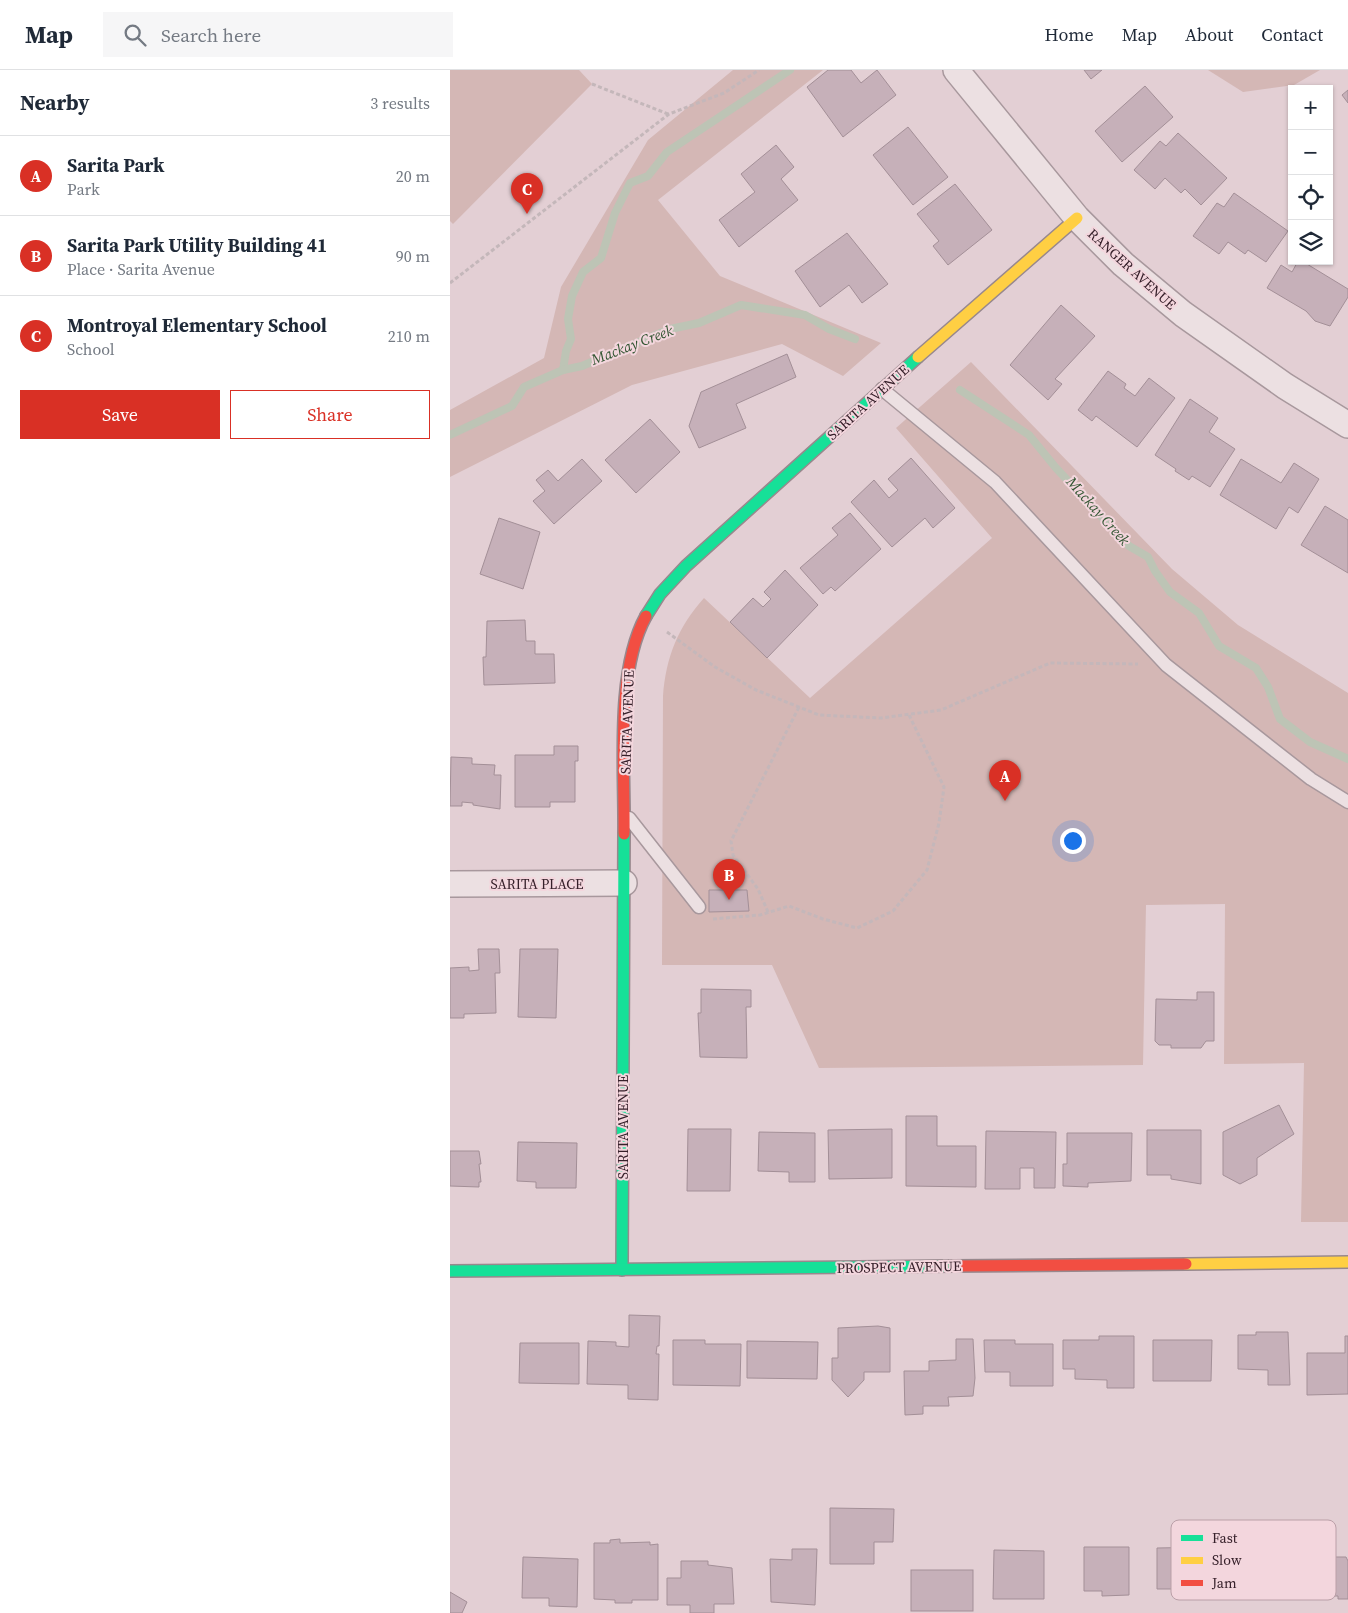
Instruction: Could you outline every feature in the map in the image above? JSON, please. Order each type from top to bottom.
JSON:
[{"type":"street","name":"RANGER AVENUE","points":[[956,70],[1077,218],[1123,264],[1183,314],[1285,386],[1348,425]]},
{"type":"street","name":"SARITA AVENUE","points":[[622,1270],[625,688],[630,658],[644,616],[666,585],[882,389],[1077,218]]},
{"type":"street","name":"SARITA PLACE","points":[[450,884],[624,883]]},
{"type":"street","name":"PROSPECT AVENUE","points":[[450,1271],[1348,1262]]},
{"type":"lane","points":[[882,389],[995,482],[1166,665],[1311,779],[1348,802]]},
{"type":"lane","points":[[625,814],[699,907]]},
{"type":"path","points":[[450,283],[668,114],[724,92],[759,70]]},
{"type":"path","points":[[592,84],[668,114]]},
{"type":"path","points":[[644,616],[715,667],[756,690],[819,715],[881,718],[942,710],[1050,663],[1166,665]]},
{"type":"path","points":[[768,912],[758,889],[733,855],[731,841],[801,708]]},
{"type":"path","points":[[699,907],[699,913],[716,920],[768,912],[789,906],[823,919],[857,928],[893,911],[927,870],[939,823],[944,787],[909,715]]},
{"type":"shaded area","points":[[450,70],[579,70],[592,84],[453,224],[450,221]]},
{"type":"shaded area","points":[[733,70],[823,70],[658,200],[720,276],[881,343],[843,376],[782,344],[632,385],[450,477],[450,410],[544,358],[561,287],[648,140]]},
{"type":"shaded area","points":[[1208,70],[1320,70],[1294,85],[1243,92]]},
{"type":"shaded area","points":[[971,362],[1172,569],[1238,625],[1348,693],[1348,1222],[1301,1222],[1304,1063],[1224,1064],[1225,904],[1146,905],[1143,1065],[819,1068],[772,965],[662,965],[663,696],[670,656],[680,631],[704,598],[810,698],[992,538],[896,428]]},
{"type":"building","points":[[828,70],[851,70],[861,83],[877,70],[896,95],[843,137],[807,87]]},
{"type":"building","points":[[1084,70],[1102,70],[1091,79]]},
{"type":"building","points":[[1145,86],[1173,117],[1122,162],[1095,131]]},
{"type":"building","points":[[1348,90],[1348,103],[1342,95]]},
{"type":"building","points":[[908,127],[948,177],[913,205],[873,155]]},
{"type":"building","points":[[1178,133],[1227,178],[1201,205],[1185,189],[1181,193],[1165,178],[1155,189],[1134,170],[1160,141],[1166,146]]},
{"type":"building","points":[[776,145],[794,167],[781,179],[798,200],[739,247],[719,220],[755,192],[741,174]]},
{"type":"building","points":[[955,184],[992,230],[948,265],[933,246],[939,241],[917,214]]},
{"type":"building","points":[[1234,193],[1288,231],[1266,262],[1248,250],[1245,254],[1228,242],[1219,254],[1193,236],[1217,203],[1224,207]]},
{"type":"building","points":[[847,233],[888,284],[862,303],[849,285],[820,307],[795,271]]},
{"type":"building","points":[[1281,265],[1292,272],[1296,265],[1309,265],[1348,289],[1348,297],[1330,326],[1315,321],[1306,311],[1267,288]]},
{"type":"building","points":[[1061,305],[1095,336],[1055,379],[1062,384],[1048,400],[1010,365]]},
{"type":"building","points":[[787,354],[796,377],[736,404],[746,428],[699,448],[689,426],[701,392]]},
{"type":"building","points":[[1108,371],[1126,384],[1124,388],[1135,396],[1149,378],[1175,398],[1137,447],[1096,416],[1092,421],[1078,410]]},
{"type":"building","points":[[1190,399],[1218,418],[1209,432],[1235,449],[1210,487],[1192,476],[1189,480],[1155,455]]},
{"type":"building","points":[[650,419],[680,452],[636,493],[605,460]]},
{"type":"building","points":[[911,458],[955,508],[933,528],[925,518],[892,547],[851,502],[874,480],[889,498],[898,490],[888,479]]},
{"type":"building","points":[[582,459],[602,481],[554,524],[533,501],[545,491],[536,480],[548,470],[558,481]]},
{"type":"building","points":[[1241,459],[1281,483],[1294,463],[1319,479],[1298,513],[1289,507],[1276,529],[1220,495]]},
{"type":"building","points":[[1325,506],[1348,520],[1348,573],[1301,545]]},
{"type":"building","points":[[850,513],[881,549],[835,591],[831,587],[823,594],[800,568],[838,535],[832,528]]},
{"type":"building","points":[[499,518],[540,532],[523,589],[480,574]]},
{"type":"building","points":[[785,570],[818,605],[767,658],[730,622],[753,598],[763,607],[771,599],[764,592]]},
{"type":"building","points":[[525,620],[526,641],[535,641],[535,654],[554,654],[555,683],[484,685],[483,657],[486,657],[487,621]]},
{"type":"building","points":[[554,746],[578,746],[578,761],[575,761],[575,802],[550,802],[550,807],[515,807],[515,755],[554,755]]},
{"type":"building","points":[[451,757],[472,758],[472,764],[495,765],[494,775],[501,775],[500,809],[462,802],[462,806],[450,806]]},
{"type":"building","points":[[709,890],[747,890],[749,911],[709,912]]},
{"type":"building","points":[[478,949],[499,949],[500,973],[495,973],[496,1013],[464,1014],[464,1018],[450,1018],[450,968],[469,967],[469,971],[479,970]]},
{"type":"building","points":[[520,949],[558,949],[556,1018],[518,1017]]},
{"type":"building","points":[[701,989],[751,990],[751,1007],[746,1007],[747,1058],[700,1057],[698,1013],[701,1013]]},
{"type":"building","points":[[1197,992],[1214,992],[1214,1041],[1206,1041],[1201,1048],[1171,1048],[1171,1045],[1159,1045],[1155,1041],[1156,999],[1197,1000]]},
{"type":"building","points":[[1279,1105],[1294,1134],[1257,1158],[1257,1175],[1240,1184],[1223,1175],[1223,1132]]},
{"type":"building","points":[[906,1116],[937,1116],[937,1146],[976,1146],[976,1187],[906,1186]]},
{"type":"building","points":[[688,1129],[731,1129],[730,1191],[687,1191]]},
{"type":"building","points":[[892,1129],[892,1178],[829,1179],[828,1130]]},
{"type":"building","points":[[1147,1130],[1201,1130],[1201,1184],[1171,1179],[1171,1175],[1147,1175]]},
{"type":"building","points":[[986,1131],[1056,1132],[1055,1188],[1034,1188],[1034,1168],[1020,1168],[1020,1189],[985,1189]]},
{"type":"building","points":[[759,1132],[815,1133],[815,1182],[789,1182],[789,1172],[758,1171]]},
{"type":"building","points":[[1067,1133],[1132,1133],[1131,1181],[1088,1183],[1088,1187],[1063,1186],[1063,1164],[1067,1164]]},
{"type":"building","points":[[518,1142],[577,1143],[576,1188],[536,1188],[536,1182],[517,1181]]},
{"type":"building","points":[[450,1151],[479,1151],[481,1182],[479,1182],[479,1187],[450,1186]]},
{"type":"building","points":[[629,1315],[660,1316],[659,1346],[657,1346],[656,1354],[659,1354],[658,1400],[628,1399],[628,1385],[587,1384],[588,1341],[616,1342],[616,1346],[629,1347]]},
{"type":"building","points":[[878,1326],[890,1328],[890,1372],[864,1372],[864,1380],[848,1397],[832,1380],[832,1358],[838,1358],[838,1328]]},
{"type":"building","points":[[1256,1332],[1288,1332],[1290,1385],[1268,1385],[1268,1370],[1238,1369],[1238,1335],[1256,1335]]},
{"type":"building","points":[[1099,1336],[1134,1336],[1134,1388],[1107,1388],[1107,1380],[1075,1379],[1075,1369],[1063,1369],[1063,1340],[1099,1340]]},
{"type":"building","points":[[1345,1336],[1348,1336],[1348,1394],[1307,1395],[1307,1353],[1345,1353]]},
{"type":"building","points":[[956,1339],[973,1339],[975,1378],[973,1396],[948,1397],[949,1406],[923,1406],[923,1414],[905,1415],[904,1371],[929,1371],[929,1361],[956,1360]]},
{"type":"building","points":[[673,1340],[705,1340],[705,1344],[741,1344],[740,1386],[673,1385]]},
{"type":"building","points":[[984,1340],[1015,1340],[1015,1344],[1053,1344],[1053,1386],[1010,1386],[1010,1372],[985,1372]]},
{"type":"building","points":[[1153,1340],[1212,1340],[1211,1381],[1153,1381]]},
{"type":"building","points":[[747,1341],[818,1342],[817,1379],[747,1378]]},
{"type":"building","points":[[520,1343],[579,1343],[579,1384],[519,1383]]},
{"type":"building","points":[[830,1508],[894,1509],[893,1542],[874,1542],[874,1564],[830,1564]]},
{"type":"building","points":[[620,1539],[620,1543],[650,1542],[650,1545],[658,1544],[658,1600],[632,1600],[632,1603],[615,1603],[615,1600],[594,1599],[594,1543],[610,1543],[610,1540]]},
{"type":"building","points":[[1084,1547],[1129,1547],[1129,1595],[1102,1596],[1102,1591],[1084,1591]]},
{"type":"building","points":[[1157,1548],[1171,1548],[1171,1589],[1157,1589]]},
{"type":"building","points":[[792,1549],[817,1549],[815,1605],[771,1602],[770,1559],[792,1560]]},
{"type":"building","points":[[994,1550],[1044,1551],[1044,1599],[993,1599]]},
{"type":"building","points":[[523,1557],[578,1559],[577,1607],[549,1606],[549,1598],[522,1598]]},
{"type":"building","points":[[1336,1557],[1346,1557],[1348,1561],[1348,1599],[1338,1599],[1338,1596],[1336,1596]]},
{"type":"building","points":[[681,1561],[708,1561],[708,1565],[732,1568],[734,1604],[714,1604],[714,1613],[690,1613],[690,1605],[667,1605],[667,1578],[681,1578]]},
{"type":"building","points":[[911,1570],[973,1570],[973,1611],[911,1611]]},
{"type":"building","points":[[450,1592],[467,1602],[462,1613],[450,1613]]},
{"type":"waterway","points":[[563,370],[566,351],[571,339],[568,319],[572,296],[583,272],[601,258],[615,213],[630,183],[648,176],[667,152],[790,70]]},
{"type":"waterway","name":"Mackay Creek","points":[[450,435],[512,406],[524,387],[563,370],[582,366],[670,329],[699,323],[741,305],[805,315],[829,329],[855,339]]},
{"type":"waterway","name":"Mackay Creek","points":[[960,390],[1029,435],[1056,468],[1129,546],[1148,557],[1155,571],[1170,592],[1199,613],[1219,646],[1256,668],[1268,687],[1280,719],[1310,742],[1348,759]]},
{"type":"traffic: fast","points":[[646,616],[660,594],[686,566],[918,357]]},
{"type":"traffic: fast","points":[[622,1270],[624,834]]},
{"type":"traffic: fast","points":[[450,1271],[954,1266]]},
{"type":"traffic: slow","points":[[918,357],[1077,218]]},
{"type":"traffic: slow","points":[[1186,1264],[1348,1262]]},
{"type":"traffic: jam","points":[[624,834],[623,751],[626,692],[636,639],[646,616]]},
{"type":"traffic: jam","points":[[954,1266],[1186,1264]]},
{"type":"place","name":"Montroyal Elementary School","points":[[527,214]]},
{"type":"place","name":"Sarita Park","points":[[1005,801]]},
{"type":"place","name":"Sarita Park Utility Building 41","points":[[729,900]]}]
